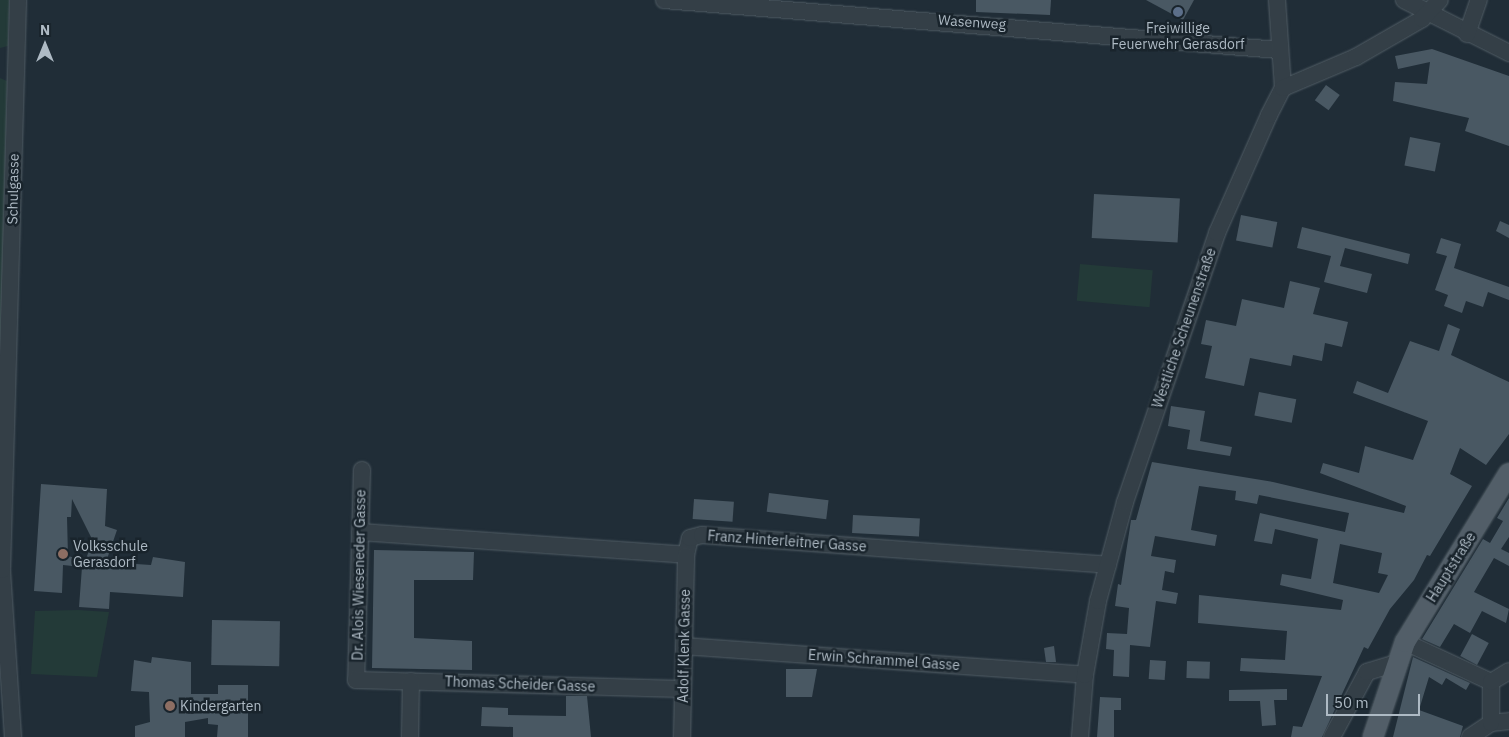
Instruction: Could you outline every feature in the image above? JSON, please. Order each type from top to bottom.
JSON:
[{"type":"main road","name":"Hauptstraße","points":[[1373,737],[1405,642],[1509,473]]},
{"type":"street","name":"Schulgasse","points":[[9,736],[2,531],[18,0]]},
{"type":"street","name":"Wasenweg","points":[[664,0],[1280,50]]},
{"type":"street","points":[[1277,0],[1283,88],[1356,57],[1428,14],[1440,0]]},
{"type":"street","points":[[1404,0],[1467,34],[1509,53]]},
{"type":"street","points":[[1467,34],[1479,0]]},
{"type":"street","name":"Westliche Scheunenstraße","points":[[1080,737],[1085,675],[1108,565],[1125,502],[1217,233],[1283,88]]},
{"type":"street","name":"Dr. Alois Wieseneder Gasse","points":[[356,680],[362,470]]},
{"type":"street","points":[[360,532],[686,555]]},
{"type":"street","name":"Franz Hinterleitner Gasse","points":[[686,555],[690,538],[702,535],[1108,565]]},
{"type":"street","name":"Adolf Klenk Gasse","points":[[682,737],[686,555]]},
{"type":"street","points":[[1405,642],[1491,682]]},
{"type":"street","name":"Erwin Schrammel Gasse","points":[[684,646],[1085,675]]},
{"type":"street","points":[[1334,736],[1367,672],[1397,663]]},
{"type":"street","points":[[1491,682],[1509,671]]},
{"type":"street","name":"Thomas Scheider Gasse","points":[[356,680],[683,689]]},
{"type":"street","points":[[410,737],[411,681]]},
{"type":"street","points":[[1490,723],[1491,682]]},
{"type":"street","points":[[1470,737],[1490,723],[1509,721]]},
{"type":"green space","points":[[0,0],[9,0],[8,46],[0,48]]},
{"type":"green space","points":[[0,78],[7,81],[0,374]]},
{"type":"green space","points":[[1080,264],[1153,270],[1149,307],[1077,301]]},
{"type":"green space","points":[[78,610],[109,612],[97,677],[31,674],[35,611]]},
{"type":"building","points":[[976,0],[1051,0],[1050,15],[976,12]]},
{"type":"building","name":"Freiwillige Feuerwehr Gerasdorf","points":[[1146,0],[1194,0],[1183,20]]},
{"type":"building","points":[[1432,49],[1509,76],[1509,146],[1465,131],[1469,118],[1393,101],[1395,82],[1427,84],[1430,62],[1398,69],[1395,56]]},
{"type":"building","points":[[1326,85],[1340,95],[1329,110],[1315,100]]},
{"type":"building","points":[[1410,137],[1440,143],[1435,171],[1404,165]]},
{"type":"building","points":[[1094,194],[1180,199],[1178,242],[1092,238]]},
{"type":"building","points":[[1241,215],[1277,222],[1272,248],[1236,241]]},
{"type":"building","points":[[1500,221],[1509,225],[1509,238],[1496,231]]},
{"type":"building","points":[[1302,227],[1410,254],[1408,264],[1345,248],[1340,266],[1372,274],[1367,293],[1324,282],[1331,256],[1297,248]]},
{"type":"building","points":[[1441,238],[1461,244],[1454,268],[1509,287],[1509,300],[1488,292],[1483,307],[1466,301],[1462,313],[1444,306],[1448,295],[1435,290],[1447,256],[1436,253]]},
{"type":"building","points":[[1290,281],[1320,288],[1313,314],[1348,322],[1342,347],[1325,343],[1322,361],[1293,355],[1291,366],[1250,358],[1244,386],[1205,378],[1212,346],[1201,344],[1206,320],[1236,326],[1242,299],[1284,308]]},
{"type":"building","points":[[1448,324],[1460,329],[1451,355],[1509,382],[1509,434],[1486,465],[1460,448],[1450,474],[1472,486],[1430,556],[1427,555],[1414,580],[1390,609],[1368,649],[1364,647],[1322,737],[1291,737],[1293,726],[1302,727],[1322,676],[1240,671],[1241,658],[1285,660],[1287,631],[1198,623],[1199,595],[1341,610],[1343,600],[1280,585],[1282,574],[1311,579],[1318,539],[1275,529],[1272,544],[1254,541],[1260,513],[1345,532],[1349,513],[1259,495],[1257,504],[1235,500],[1236,491],[1199,486],[1191,530],[1217,535],[1215,546],[1155,536],[1151,556],[1176,560],[1174,573],[1165,571],[1162,590],[1178,593],[1176,604],[1156,601],[1150,647],[1130,645],[1129,677],[1113,676],[1114,650],[1106,649],[1107,633],[1127,634],[1129,608],[1115,606],[1118,584],[1121,585],[1131,520],[1136,520],[1152,462],[1273,482],[1404,513],[1406,506],[1320,473],[1323,463],[1359,473],[1365,446],[1413,460],[1428,421],[1353,393],[1357,381],[1388,393],[1410,341],[1439,351]],"holes":[[[1340,544],[1382,553],[1378,573],[1388,575],[1379,593],[1333,583]]]},
{"type":"building","points":[[1259,392],[1296,399],[1292,423],[1254,416]]},
{"type":"building","points":[[1171,406],[1205,411],[1200,441],[1232,447],[1230,456],[1187,449],[1190,430],[1168,426]]},
{"type":"building","points":[[41,484],[107,489],[105,526],[117,530],[106,562],[151,565],[153,557],[185,562],[183,597],[110,592],[109,609],[79,607],[82,567],[63,565],[62,593],[34,591]],"holes":[[[72,499],[93,541],[85,561],[68,556],[67,517],[71,517]]]},
{"type":"building","points":[[769,493],[829,500],[826,519],[767,512]]},
{"type":"building","points":[[1509,498],[1509,537],[1501,549],[1509,553],[1509,566],[1494,558],[1474,592],[1509,609],[1506,623],[1482,611],[1470,633],[1454,624],[1440,647],[1422,639],[1483,539],[1490,543],[1503,521],[1497,518]]},
{"type":"building","points":[[694,499],[734,502],[733,522],[693,519]]},
{"type":"building","points":[[853,515],[920,519],[919,536],[852,533]]},
{"type":"building","points":[[374,550],[474,552],[473,580],[414,580],[414,638],[472,641],[472,670],[372,668]]},
{"type":"building","points":[[212,620],[280,621],[279,666],[211,665]]},
{"type":"building","points":[[1472,634],[1489,643],[1477,665],[1460,656]]},
{"type":"building","points":[[1054,646],[1056,662],[1046,662],[1044,648]]},
{"type":"building","name":"Kindergarten","points":[[152,657],[191,662],[191,694],[218,694],[218,685],[248,685],[248,737],[217,737],[218,725],[208,724],[208,718],[185,722],[185,737],[135,737],[135,726],[150,722],[149,692],[131,691],[134,660],[151,663]]},
{"type":"building","points":[[1413,657],[1470,683],[1466,690],[1446,678],[1442,685],[1429,677],[1419,710],[1463,726],[1460,737],[1393,737]]},
{"type":"building","points":[[1150,660],[1166,661],[1165,680],[1149,679]]},
{"type":"building","points":[[1187,661],[1210,662],[1209,679],[1186,678]]},
{"type":"building","points":[[786,669],[817,669],[812,697],[786,697]]},
{"type":"building","points":[[1287,689],[1287,700],[1274,700],[1276,725],[1262,726],[1260,701],[1229,701],[1229,690]]},
{"type":"building","points":[[566,696],[587,696],[591,737],[513,737],[513,727],[481,726],[482,707],[508,708],[508,715],[566,716]]},
{"type":"building","points":[[1100,697],[1121,698],[1121,710],[1114,710],[1114,737],[1097,737]]},
{"type":"place","name":"Freiwillige Feuerwehr Gerasdorf","points":[[1178,12]]},
{"type":"place","name":"Volksschule Gerasdorf","points":[[63,554]]},
{"type":"place","name":"Kindergarten","points":[[170,706]]}]
